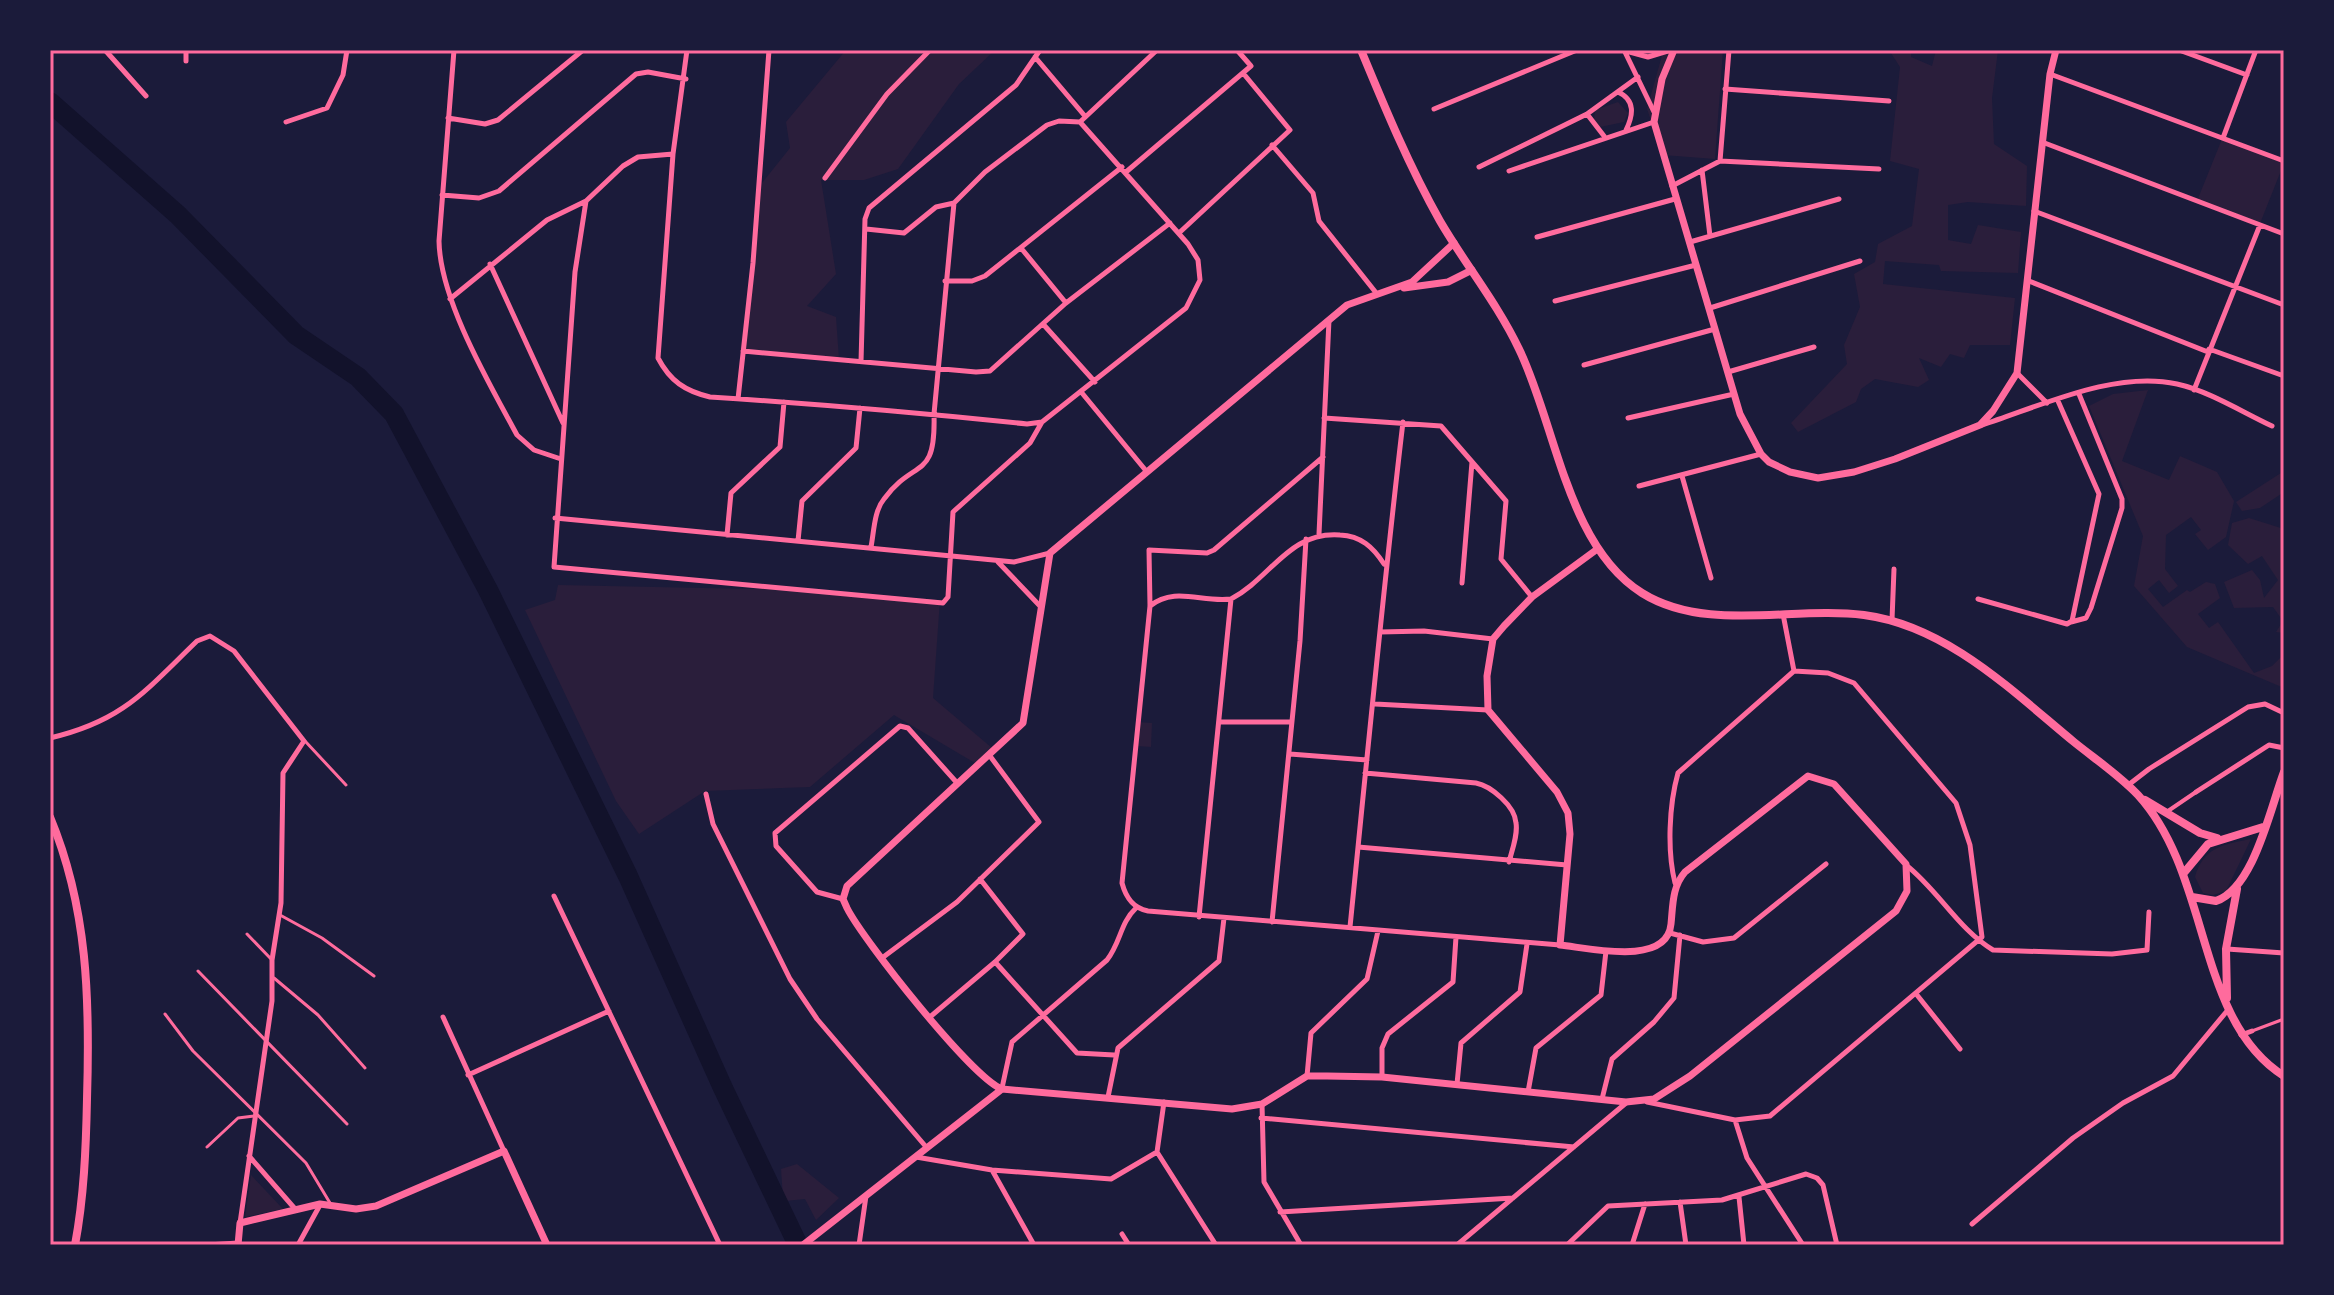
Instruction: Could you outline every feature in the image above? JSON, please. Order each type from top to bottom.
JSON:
[{"type":"main road","points":[[1361,50],[1393,129],[1454,243],[1519,349],[1596,550],[1624,581],[1666,603],[1713,613],[1835,613],[1892,621],[1940,640],[1975,662],[2138,796],[2200,833],[2218,838]]},
{"type":"main road","points":[[2227,1011],[2226,949],[2237,889],[2249,872],[2263,827],[2282,786],[2284,772]]},
{"type":"main road","points":[[2138,796],[2170,843],[2183,874],[2227,1011],[2240,1035],[2260,1058],[2284,1076]]},
{"type":"main road","points":[[50,817],[72,876],[89,986],[86,1136],[75,1245]]},
{"type":"main road","points":[[2183,874],[2202,849],[2218,838],[2263,827]]},
{"type":"main road","points":[[2192,897],[2216,901],[2237,889]]},
{"type":"street","points":[[105,50],[146,96]]},
{"type":"street","points":[[186,50],[186,61]]},
{"type":"street","points":[[286,122],[320,113],[331,104],[343,75],[347,50]]},
{"type":"street","points":[[454,50],[439,255],[450,299],[517,435],[534,450],[561,459]]},
{"type":"street","points":[[448,118],[485,124],[498,120],[583,50]]},
{"type":"street","points":[[687,50],[686,79],[673,154],[658,358],[671,379],[686,389],[710,397],[1042,422]]},
{"type":"street","points":[[738,399],[769,50]]},
{"type":"street","points":[[825,178],[887,94],[930,50]]},
{"type":"street","points":[[861,362],[867,213],[875,201],[1016,85],[1040,50]]},
{"type":"street","points":[[1080,122],[1157,50]]},
{"type":"street","points":[[945,281],[980,279],[1124,170],[1251,66],[1237,50]]},
{"type":"street","points":[[1434,109],[1577,50]]},
{"type":"street","points":[[1625,50],[1648,57],[1673,50]]},
{"type":"street","points":[[1625,50],[1654,118],[1734,394],[1761,454],[1790,472],[1832,477],[1895,459],[1980,425],[2048,403],[2138,379],[2179,384],[2272,426]]},
{"type":"street","points":[[1654,118],[1662,79],[1673,50]]},
{"type":"street","points":[[1720,161],[1729,50]]},
{"type":"street","points":[[1980,425],[2003,398],[2017,373],[2050,74],[2056,50]]},
{"type":"street","points":[[2179,50],[2247,75]]},
{"type":"street","points":[[2223,138],[2256,50]]},
{"type":"street","points":[[1035,57],[1084,115]]},
{"type":"street","points":[[442,195],[479,198],[499,191],[636,74],[648,72],[686,79]]},
{"type":"street","points":[[1179,233],[1290,130],[1243,73]]},
{"type":"street","points":[[2050,74],[2284,161]]},
{"type":"street","points":[[1479,167],[1587,114],[1638,77]]},
{"type":"street","points":[[1725,89],[1889,101]]},
{"type":"street","points":[[1617,91],[1631,105],[1633,117],[1626,131]]},
{"type":"street","points":[[1587,114],[1605,137]]},
{"type":"street","points":[[1509,171],[1626,131],[1654,118]]},
{"type":"street","points":[[586,201],[579,228],[551,562],[557,569],[943,603],[948,597],[948,553],[956,506],[1030,443],[1042,422],[1162,329],[1193,297],[1200,280],[1198,260],[1179,233],[1080,122],[1059,121],[1047,125],[985,172],[954,203],[936,207],[904,233],[866,229]]},
{"type":"street","points":[[2042,142],[2284,234]]},
{"type":"street","points":[[1272,145],[1313,193],[1319,221],[1377,294]]},
{"type":"street","points":[[450,299],[547,220],[586,201],[610,176],[638,157],[673,154]]},
{"type":"street","points":[[1672,186],[1720,161],[1879,169]]},
{"type":"street","points":[[1702,170],[1710,236]]},
{"type":"street","points":[[1537,237],[1675,199]]},
{"type":"street","points":[[1690,242],[1839,199]]},
{"type":"street","points":[[871,547],[882,501],[932,453],[954,203]]},
{"type":"street","points":[[2034,211],[2284,305]]},
{"type":"street","points":[[743,351],[976,372],[994,368],[1066,303],[1170,223]]},
{"type":"street","points":[[2194,390],[2260,225]]},
{"type":"street","points":[[1401,288],[1423,275],[1454,243]]},
{"type":"street","points":[[1020,248],[1066,303]]},
{"type":"street","points":[[1710,308],[1860,261]]},
{"type":"street","points":[[490,264],[563,424]]},
{"type":"street","points":[[1555,301],[1696,265]]},
{"type":"street","points":[[555,518],[948,553],[998,561],[1026,561],[1050,553],[1358,299],[1401,288],[1448,282],[1472,270]]},
{"type":"street","points":[[1423,275],[1428,286]]},
{"type":"street","points":[[2029,281],[2208,351],[2284,376]]},
{"type":"street","points":[[1319,534],[1329,320]]},
{"type":"street","points":[[1043,324],[1095,382]]},
{"type":"street","points":[[1584,365],[1715,329]]},
{"type":"street","points":[[1728,372],[1814,347]]},
{"type":"street","points":[[2017,373],[2048,403]]},
{"type":"street","points":[[1082,393],[1148,473]]},
{"type":"street","points":[[1628,418],[1734,394]]},
{"type":"street","points":[[1978,599],[2070,623],[2086,618],[2091,608],[2122,508],[2122,499],[2079,394]]},
{"type":"street","points":[[2058,401],[2099,494],[2070,623]]},
{"type":"street","points":[[727,535],[731,493],[780,447],[784,402]]},
{"type":"street","points":[[798,541],[802,501],[856,448],[860,408]]},
{"type":"street","points":[[1324,418],[1441,426],[1506,501],[1501,559],[1532,597]]},
{"type":"street","points":[[1350,927],[1375,704],[1385,565],[1403,422]]},
{"type":"street","points":[[1639,486],[1761,454]]},
{"type":"street","points":[[1136,908],[1122,883],[1150,606],[1149,550],[1214,550],[1323,457]]},
{"type":"street","points":[[1462,583],[1472,462]]},
{"type":"street","points":[[1682,476],[1711,578]]},
{"type":"street","points":[[1150,606],[1159,599],[1175,595],[1231,599],[1306,539],[1319,534],[1359,538],[1377,552],[1385,565]]},
{"type":"street","points":[[1272,922],[1290,754],[1306,539]]},
{"type":"street","points":[[1560,945],[1570,834],[1564,804],[1488,710],[1487,676],[1493,639],[1532,597],[1596,550]]},
{"type":"street","points":[[843,899],[847,886],[990,756],[1027,715],[1039,605],[1050,553]]},
{"type":"street","points":[[998,561],[1039,605]]},
{"type":"street","points":[[1892,621],[1894,569]]},
{"type":"street","points":[[1199,917],[1231,599]]},
{"type":"street","points":[[1783,614],[1794,671]]},
{"type":"street","points":[[1380,632],[1424,631],[1493,639]]},
{"type":"street","points":[[50,738],[91,727],[117,714],[197,641],[217,637],[234,651],[304,741],[283,773],[280,915],[238,1244]]},
{"type":"street","points":[[958,785],[908,728],[900,726],[775,833],[776,846],[817,892],[843,899],[882,958],[930,1017],[986,1081],[1002,1089],[1232,1109],[1262,1104],[1307,1076],[1382,1077],[1646,1102],[1735,1120],[1763,1118],[1777,1111],[1982,937],[1970,845],[1956,803],[1854,683],[1828,673],[1794,671],[1678,773],[1673,797],[1671,869],[1675,883],[1670,933],[1648,951],[1199,917],[1136,908]]},
{"type":"street","points":[[1375,704],[1488,710]]},
{"type":"street","points":[[2127,786],[2248,707],[2265,704],[2284,713]]},
{"type":"street","points":[[1219,722],[1290,722]]},
{"type":"street","points":[[2165,813],[2269,745],[2284,748]]},
{"type":"street","points":[[1290,754],[1367,760]]},
{"type":"street","points":[[882,958],[957,902],[1037,825],[1039,818],[990,756]]},
{"type":"street","points":[[1365,773],[1476,783],[1488,787],[1510,808],[1516,821],[1509,862]]},
{"type":"street","points":[[1675,883],[1695,862],[1808,776],[1834,784],[1978,940],[1993,950],[2112,954],[2147,950],[2149,912]]},
{"type":"street","points":[[706,794],[713,824],[790,979],[817,1019],[927,1148]]},
{"type":"street","points":[[1358,847],[1567,865]]},
{"type":"street","points":[[1670,933],[1703,942],[1734,938],[1826,864]]},
{"type":"street","points":[[1646,1102],[1690,1076],[1896,911],[1907,891],[1906,864]]},
{"type":"street","points":[[930,1017],[1019,941],[1020,928],[980,879]]},
{"type":"street","points":[[554,896],[720,1245]]},
{"type":"street","points":[[807,1243],[1002,1089],[1012,1042],[1107,960],[1115,949],[1123,920],[1136,908]]},
{"type":"street","points":[[1108,1097],[1114,1055],[1127,1039],[1215,967],[1221,956],[1224,918]]},
{"type":"street","points":[[1307,1076],[1311,1033],[1367,979],[1378,931]]},
{"type":"street","points":[[1602,1100],[1612,1059],[1654,1022],[1674,998],[1680,935]]},
{"type":"street","points":[[1382,1077],[1382,1048],[1388,1034],[1453,982],[1456,937]]},
{"type":"street","points":[[1457,1084],[1461,1043],[1512,1002],[1523,987],[1527,944]]},
{"type":"street","points":[[2226,949],[2284,953]]},
{"type":"street","points":[[1528,1093],[1536,1048],[1601,995],[1606,950]]},
{"type":"street","points":[[995,962],[1077,1053],[1114,1055]]},
{"type":"street","points":[[1917,995],[1960,1049]]},
{"type":"street","points":[[468,1075],[609,1011]]},
{"type":"street","points":[[1972,1224],[2073,1138],[2123,1103],[2173,1076],[2227,1011]]},
{"type":"street","points":[[443,1017],[547,1245]]},
{"type":"street","points":[[2240,1035],[2252,1031]]},
{"type":"street","points":[[1164,1101],[1157,1152],[1216,1245]]},
{"type":"street","points":[[1457,1245],[1626,1102]]},
{"type":"street","points":[[1262,1104],[1264,1182],[1301,1245]]},
{"type":"street","points":[[1261,1118],[1574,1147]]},
{"type":"street","points":[[1735,1120],[1747,1158],[1803,1245]]},
{"type":"street","points":[[240,1223],[320,1204],[356,1209],[376,1206],[504,1151]]},
{"type":"street","points":[[916,1157],[992,1170],[1111,1179],[1157,1152]]},
{"type":"street","points":[[248,1156],[296,1210]]},
{"type":"street","points":[[992,1170],[1034,1245]]},
{"type":"street","points":[[1567,1245],[1605,1208],[1739,1197],[1806,1174],[1813,1175],[1823,1185],[1837,1245]]},
{"type":"street","points":[[859,1245],[866,1195]]},
{"type":"street","points":[[1739,1197],[1744,1245]]},
{"type":"street","points":[[1280,1212],[1513,1198]]},
{"type":"street","points":[[1680,1202],[1686,1245]]},
{"type":"street","points":[[298,1245],[320,1204]]},
{"type":"street","points":[[1632,1245],[1645,1204]]},
{"type":"street","points":[[1122,1234],[1129,1245]]},
{"type":"lane","points":[[304,741],[346,785]]},
{"type":"lane","points":[[280,915],[322,938],[374,976]]},
{"type":"lane","points":[[247,934],[272,960]]},
{"type":"lane","points":[[198,971],[347,1124]]},
{"type":"lane","points":[[274,977],[318,1015],[365,1068]]},
{"type":"lane","points":[[165,1014],[184,1041],[306,1163],[332,1206]]},
{"type":"lane","points":[[2252,1031],[2284,1019]]},
{"type":"lane","points":[[207,1147],[238,1118],[254,1113]]},
{"type":"lane","points":[[193,1245],[238,1244]]},
{"type":"shaded area","points":[[846,50],[995,50],[959,84],[898,169],[864,180],[821,180],[836,274],[807,306],[836,317],[839,359],[740,349],[762,183],[790,148],[786,122]]},
{"type":"shaded area","points":[[1636,50],[1723,50],[1715,159],[1663,155],[1647,109],[1663,52]]},
{"type":"shaded area","points":[[1889,50],[1911,50],[1911,57],[1932,66],[1936,50],[1998,50],[1992,98],[1994,144],[2027,166],[2026,206],[1968,202],[1948,205],[1948,240],[1971,244],[1978,225],[2021,232],[2018,273],[1941,271],[1939,265],[1885,261],[1883,284],[2015,298],[2010,345],[1970,345],[1964,358],[1950,354],[1941,367],[1919,358],[1929,380],[1918,387],[1875,379],[1861,389],[1856,402],[1798,432],[1791,423],[1847,364],[1844,345],[1860,307],[1854,274],[1875,262],[1878,244],[1912,226],[1919,169],[1890,161],[1900,67]]},
{"type":"shaded area","points":[[1618,102],[1628,113],[1624,122],[1600,127],[1594,120],[1595,110]]},
{"type":"shaded area","points":[[2222,139],[2284,163],[2259,226],[2197,201]]},
{"type":"shaded area","points":[[2148,390],[2122,461],[2169,480],[2180,456],[2217,472],[2234,501],[2226,537],[2208,550],[2195,534],[2201,530],[2191,517],[2166,535],[2165,569],[2178,586],[2169,593],[2159,580],[2148,589],[2163,607],[2187,590],[2190,592],[2206,582],[2215,584],[2220,598],[2198,614],[2209,628],[2218,622],[2254,673],[2272,666],[2284,654],[2284,688],[2187,647],[2134,586],[2143,536],[2089,406],[2113,394]]},
{"type":"shaded area","points":[[2284,471],[2284,492],[2260,508],[2242,511],[2236,502]]},
{"type":"shaded area","points":[[2249,518],[2284,529],[2284,633],[2276,632],[2283,621],[2273,607],[2234,608],[2224,582],[2252,570],[2260,580],[2264,598],[2278,580],[2262,556],[2248,564],[2228,545],[2232,523]]},
{"type":"shaded area","points":[[558,585],[807,590],[940,600],[933,698],[992,748],[975,763],[894,715],[810,787],[705,791],[639,834],[616,801],[525,610],[555,600]]},
{"type":"shaded area","points":[[1138,722],[1152,723],[1151,747],[1137,746]]},
{"type":"shaded area","points":[[2251,839],[2226,891],[2213,895],[2203,893],[2195,877],[2203,860],[2216,849]]},
{"type":"shaded area","points":[[797,1164],[839,1198],[816,1220],[805,1199],[785,1201],[783,1198],[781,1169]]},
{"type":"shaded area","points":[[251,1175],[283,1209],[245,1217]]},
{"type":"waterway","points":[[50,102],[178,215],[296,335],[358,377],[394,414],[488,590],[628,876],[722,1086],[798,1245]]}]
